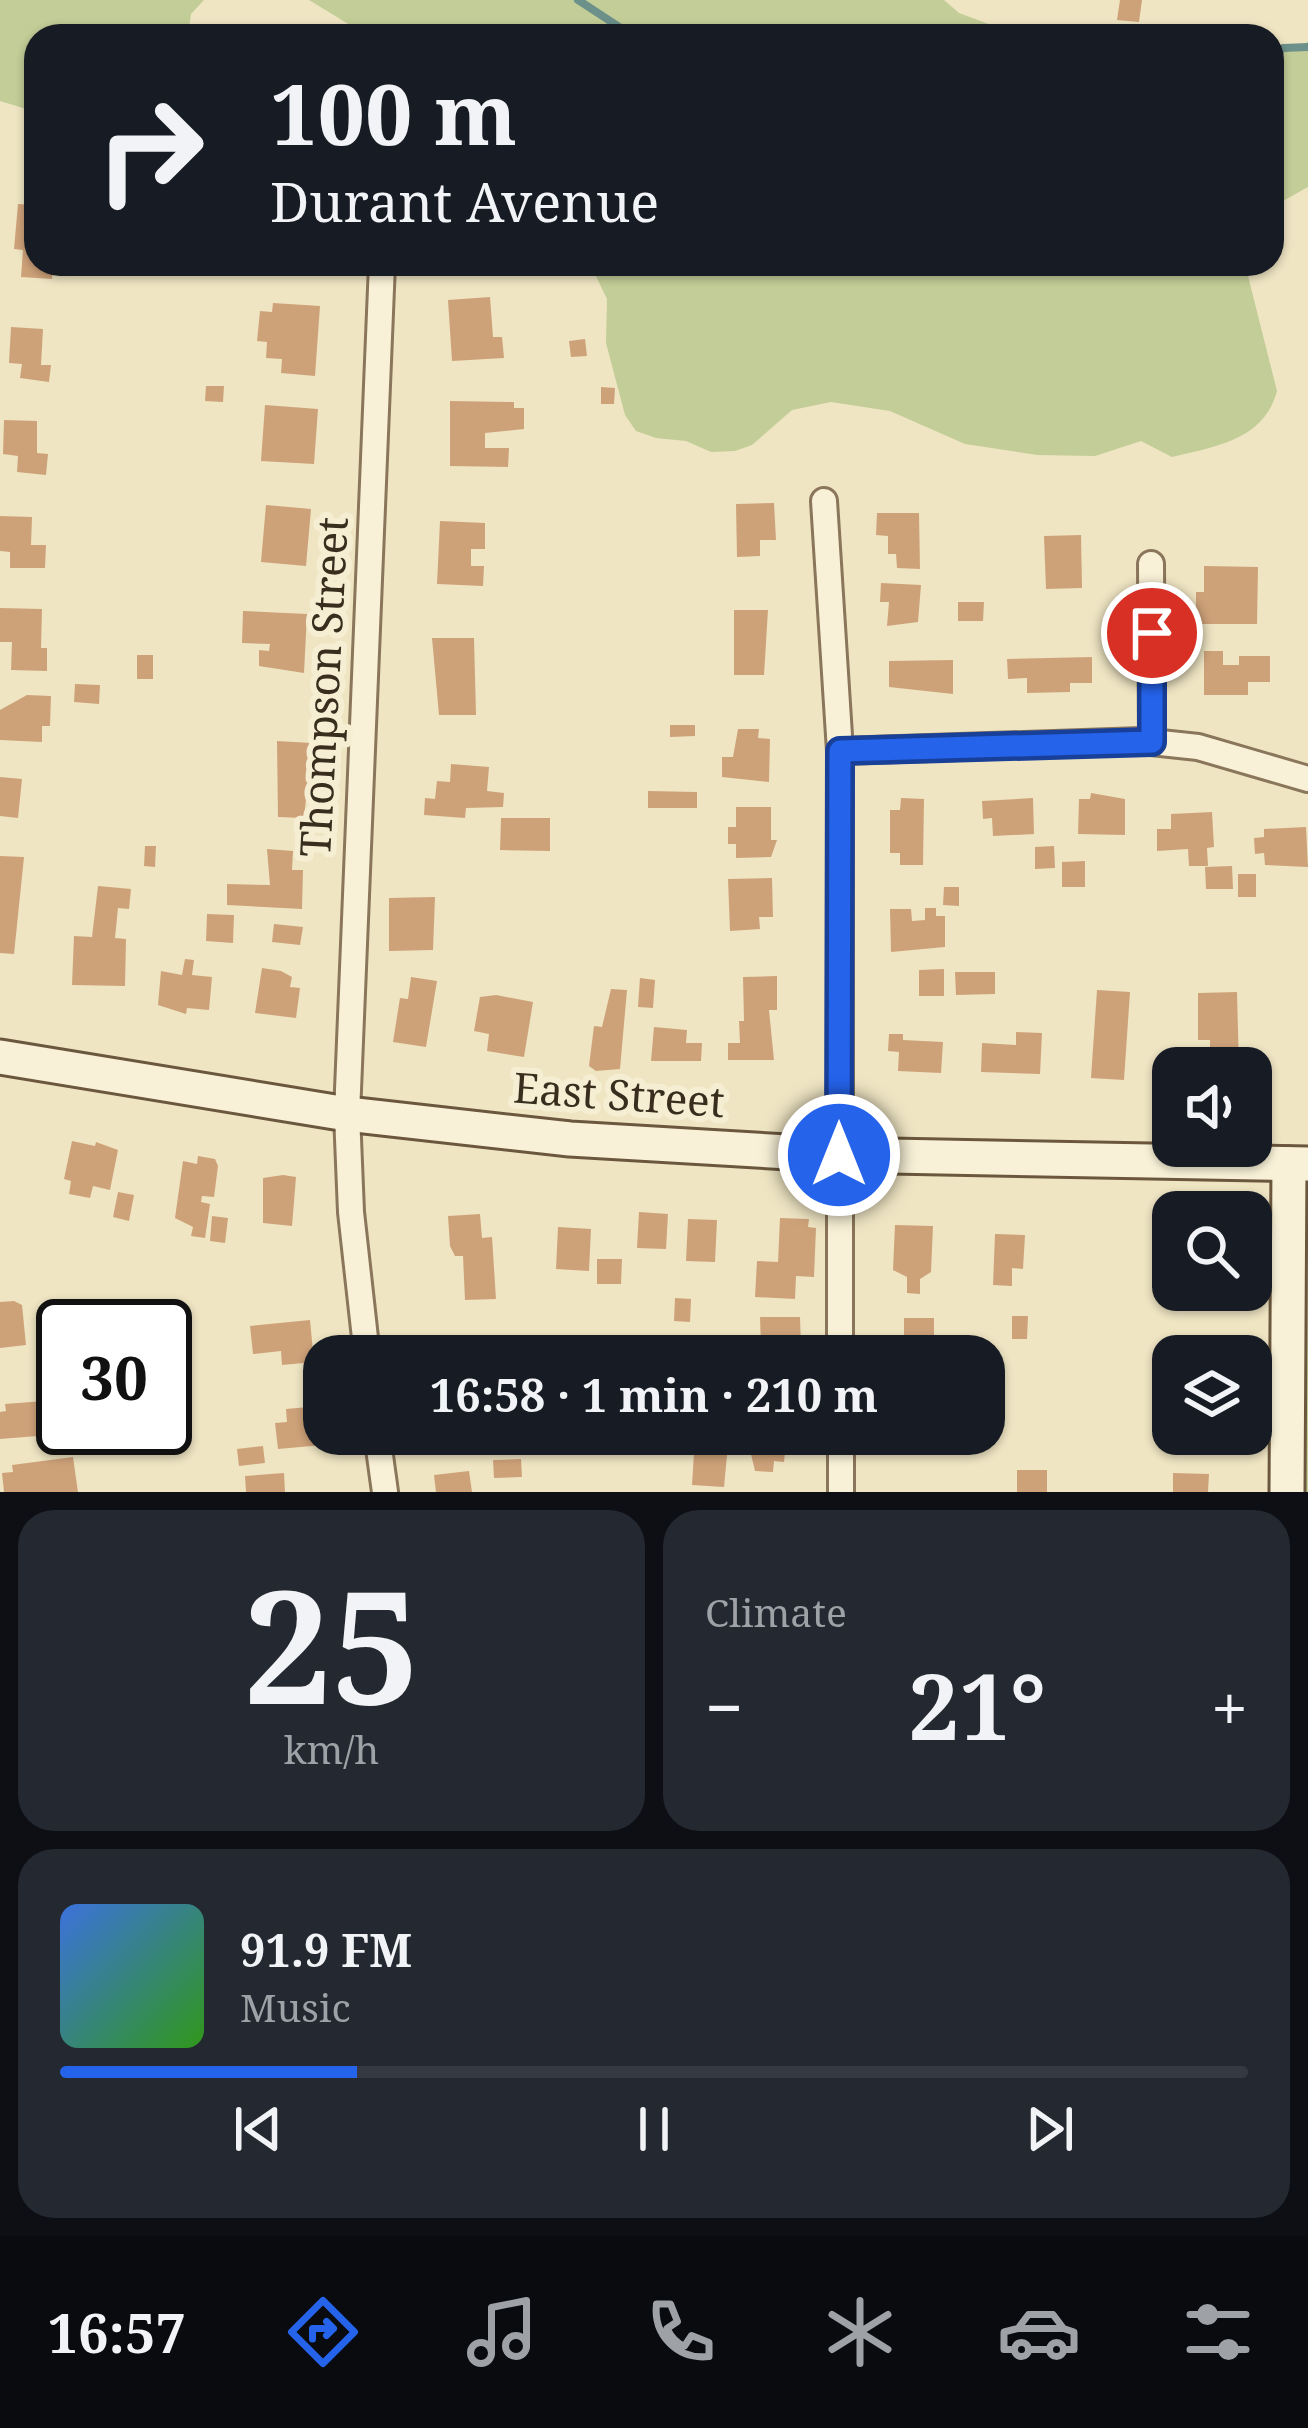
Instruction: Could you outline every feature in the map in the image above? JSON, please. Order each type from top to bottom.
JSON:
[{"type":"main road","name":"East Street","points":[[0,1057],[347,1114],[570,1139],[839,1155],[1299,1164]]},
{"type":"main road","points":[[1286,1492],[1299,1164]]},
{"type":"street","name":"Thompson Street","points":[[365,1335],[351,1211],[347,1114],[382,276]]},
{"type":"street","points":[[824,501],[840,751],[840,1335]]},
{"type":"street","points":[[1151,564],[1152,742]]},
{"type":"street","points":[[840,751],[1152,742],[1198,747],[1308,779]]},
{"type":"street","points":[[380,1455],[385,1492]]},
{"type":"street","points":[[841,1455],[841,1492]]},
{"type":"green space","points":[[0,0],[204,0],[191,14],[190,24],[24,24],[24,108],[0,101]]},
{"type":"green space","points":[[309,0],[944,0],[959,13],[989,24],[348,24]]},
{"type":"green space","points":[[1308,42],[1308,187],[1284,200],[1284,51]]},
{"type":"green space","points":[[596,276],[1248,276],[1277,391],[1271,407],[1250,431],[1172,457],[1141,441],[1095,456],[1037,455],[965,444],[890,411],[831,402],[792,410],[752,445],[711,452],[686,441],[636,431],[625,415],[606,343],[607,299]]},
{"type":"green space","points":[[1308,1202],[1308,1492],[1303,1492],[1306,1209]]},
{"type":"building","points":[[1120,0],[1142,0],[1139,22],[1117,20]]},
{"type":"building","points":[[18,204],[24,204],[24,276],[52,279],[21,277],[23,250],[14,249]]},
{"type":"building","points":[[490,297],[493,337],[502,337],[504,358],[452,361],[448,300]]},
{"type":"building","points":[[273,303],[320,306],[315,376],[281,373],[282,359],[266,358],[267,342],[257,341],[260,311],[272,312]]},
{"type":"building","points":[[11,327],[43,329],[41,365],[51,365],[49,382],[20,378],[22,364],[9,363]]},
{"type":"building","points":[[585,339],[587,356],[571,357],[569,341]]},
{"type":"building","points":[[206,386],[224,386],[223,402],[205,401]]},
{"type":"building","points":[[601,387],[615,388],[614,404],[601,404]]},
{"type":"building","points":[[450,401],[514,402],[514,408],[524,408],[524,429],[485,433],[485,448],[509,448],[508,467],[450,466]]},
{"type":"building","points":[[265,405],[318,409],[314,464],[261,461]]},
{"type":"building","points":[[4,420],[37,421],[37,453],[48,454],[46,475],[17,472],[18,456],[3,454]]},
{"type":"building","points":[[774,503],[776,540],[760,540],[760,556],[737,557],[736,504]]},
{"type":"building","points":[[266,505],[311,509],[306,566],[261,562]]},
{"type":"building","points":[[877,513],[919,513],[920,569],[897,568],[896,554],[888,554],[888,536],[876,535]]},
{"type":"building","points":[[0,516],[32,517],[31,545],[46,545],[45,568],[10,568],[10,552],[0,551]]},
{"type":"building","points":[[440,521],[485,523],[485,549],[471,549],[471,566],[484,566],[483,586],[437,584]]},
{"type":"building","points":[[1081,535],[1082,588],[1046,589],[1044,536]]},
{"type":"building","points":[[1204,566],[1258,567],[1257,624],[1196,624],[1196,592],[1204,592]]},
{"type":"building","points":[[881,583],[921,585],[918,622],[887,626],[889,602],[880,602]]},
{"type":"building","points":[[958,602],[984,602],[983,621],[958,621]]},
{"type":"building","points":[[0,608],[42,609],[41,648],[47,648],[47,671],[11,670],[12,642],[0,642]]},
{"type":"building","points":[[734,610],[768,610],[764,675],[734,675]]},
{"type":"building","points":[[243,611],[307,614],[304,673],[259,666],[259,650],[269,651],[270,644],[242,643]]},
{"type":"building","points":[[432,638],[474,638],[476,715],[439,715]]},
{"type":"building","points":[[1204,651],[1223,651],[1223,665],[1239,665],[1239,656],[1270,656],[1270,682],[1248,682],[1248,695],[1204,695]]},
{"type":"building","points":[[137,655],[153,655],[153,679],[137,679]]},
{"type":"building","points":[[1092,657],[1092,683],[1070,683],[1070,692],[1027,693],[1027,678],[1008,679],[1007,659]]},
{"type":"building","points":[[953,660],[953,694],[889,687],[889,661]]},
{"type":"building","points":[[75,684],[100,685],[99,704],[74,702]]},
{"type":"building","points":[[27,695],[51,696],[50,726],[42,726],[42,742],[0,740],[0,710]]},
{"type":"building","points":[[670,725],[695,725],[695,736],[670,737]]},
{"type":"building","points":[[738,729],[759,729],[758,738],[770,739],[769,782],[722,777],[722,757],[733,757]]},
{"type":"building","points":[[277,741],[312,743],[304,818],[278,817]]},
{"type":"building","points":[[451,764],[489,767],[487,791],[504,793],[503,807],[466,808],[465,818],[424,815],[425,798],[435,799],[437,781],[450,782]]},
{"type":"building","points":[[0,777],[22,779],[18,818],[0,816]]},
{"type":"building","points":[[648,791],[697,792],[697,808],[648,808]]},
{"type":"building","points":[[1091,793],[1125,799],[1125,835],[1078,834],[1079,799],[1090,799]]},
{"type":"building","points":[[901,798],[924,799],[923,865],[900,865],[900,853],[890,853],[890,810],[900,810]]},
{"type":"building","points":[[1033,798],[1034,834],[993,836],[992,818],[983,819],[982,801]]},
{"type":"building","points":[[736,807],[771,807],[771,840],[777,840],[771,857],[736,858],[736,844],[728,844],[728,827],[736,827]]},
{"type":"building","points":[[1212,812],[1214,847],[1207,848],[1208,866],[1189,866],[1188,849],[1157,851],[1157,829],[1171,829],[1171,814]]},
{"type":"building","points":[[501,818],[550,818],[550,851],[500,850]]},
{"type":"building","points":[[1306,827],[1308,867],[1265,865],[1264,853],[1255,854],[1254,838],[1264,837],[1264,829]]},
{"type":"building","points":[[145,846],[156,846],[155,867],[144,866]]},
{"type":"building","points":[[1054,846],[1055,868],[1035,869],[1035,847]]},
{"type":"building","points":[[267,849],[293,851],[292,870],[303,870],[302,909],[227,905],[227,884],[270,885]]},
{"type":"building","points":[[0,856],[24,857],[14,954],[0,953]]},
{"type":"building","points":[[1085,861],[1085,887],[1062,887],[1062,862]]},
{"type":"building","points":[[1232,866],[1233,889],[1206,889],[1205,867]]},
{"type":"building","points":[[1238,874],[1256,874],[1256,897],[1238,897]]},
{"type":"building","points":[[772,878],[773,917],[759,917],[760,929],[730,931],[728,879]]},
{"type":"building","points":[[98,886],[131,889],[129,909],[118,908],[115,938],[126,939],[125,986],[72,985],[74,936],[92,937]]},
{"type":"building","points":[[944,887],[959,887],[959,906],[943,905]]},
{"type":"building","points":[[435,897],[433,950],[389,951],[389,898]]},
{"type":"building","points":[[925,908],[936,908],[936,916],[945,916],[945,947],[891,952],[890,909],[911,909],[912,921],[925,920]]},
{"type":"building","points":[[207,914],[234,915],[233,943],[206,941]]},
{"type":"building","points":[[274,924],[303,927],[300,945],[272,942]]},
{"type":"building","points":[[185,959],[194,960],[192,975],[212,977],[209,1010],[187,1008],[186,1014],[158,1005],[161,971],[182,975]]},
{"type":"building","points":[[262,968],[281,971],[292,977],[290,987],[300,988],[296,1018],[255,1013]]},
{"type":"building","points":[[944,969],[944,996],[919,996],[919,970]]},
{"type":"building","points":[[955,972],[995,972],[995,994],[956,995]]},
{"type":"building","points":[[777,976],[777,1010],[769,1010],[774,1060],[728,1060],[728,1043],[740,1043],[739,1021],[744,1021],[743,977]]},
{"type":"building","points":[[411,977],[437,981],[426,1047],[393,1042],[400,998],[408,999]]},
{"type":"building","points":[[640,978],[655,980],[653,1008],[638,1007]]},
{"type":"building","points":[[611,989],[627,990],[620,1069],[596,1071],[589,1066],[594,1026],[602,1027]]},
{"type":"building","points":[[1097,990],[1130,992],[1124,1080],[1091,1078]]},
{"type":"building","points":[[1237,992],[1238,1047],[1210,1047],[1210,1040],[1198,1040],[1198,993]]},
{"type":"building","points":[[480,997],[533,1002],[524,1057],[487,1051],[489,1034],[474,1031]]},
{"type":"building","points":[[654,1027],[687,1030],[686,1043],[702,1043],[701,1061],[651,1061]]},
{"type":"building","points":[[1016,1032],[1042,1033],[1040,1074],[981,1072],[982,1043],[1016,1045]]},
{"type":"building","points":[[889,1034],[903,1034],[903,1040],[943,1042],[941,1073],[898,1071],[899,1052],[888,1051]]},
{"type":"building","points":[[72,1141],[95,1146],[96,1142],[118,1150],[110,1190],[93,1186],[90,1198],[69,1194],[71,1181],[64,1179]]},
{"type":"building","points":[[198,1156],[215,1159],[218,1166],[214,1197],[202,1196],[201,1202],[210,1204],[205,1238],[191,1236],[193,1227],[175,1218],[183,1161],[197,1164]]},
{"type":"building","points":[[296,1177],[292,1226],[263,1223],[263,1178]]},
{"type":"building","points":[[118,1192],[134,1195],[129,1221],[113,1217]]},
{"type":"building","points":[[639,1212],[668,1214],[666,1249],[637,1248]]},
{"type":"building","points":[[480,1214],[482,1238],[492,1237],[496,1299],[465,1300],[463,1256],[455,1256],[450,1246],[448,1216]]},
{"type":"building","points":[[212,1216],[228,1218],[225,1243],[210,1241]]},
{"type":"building","points":[[780,1218],[809,1219],[808,1227],[816,1228],[814,1277],[796,1276],[795,1299],[755,1297],[757,1261],[778,1262]]},
{"type":"building","points":[[688,1219],[717,1220],[715,1262],[686,1261]]},
{"type":"building","points":[[895,1225],[933,1226],[931,1272],[920,1279],[920,1294],[907,1293],[907,1277],[893,1270]]},
{"type":"building","points":[[558,1227],[591,1229],[589,1271],[556,1269]]},
{"type":"building","points":[[995,1234],[1025,1235],[1023,1269],[1012,1268],[1012,1286],[993,1285]]},
{"type":"building","points":[[597,1259],[622,1259],[621,1284],[597,1284]]},
{"type":"building","points":[[675,1298],[691,1299],[690,1322],[674,1321]]},
{"type":"building","points":[[0,1302],[22,1305],[26,1345],[0,1348]]},
{"type":"building","points":[[1012,1316],[1028,1316],[1027,1339],[1012,1339]]},
{"type":"building","points":[[760,1317],[800,1317],[801,1335],[761,1335]]},
{"type":"building","points":[[904,1318],[934,1318],[934,1335],[904,1335]]},
{"type":"building","points":[[310,1320],[311,1335],[303,1335],[303,1363],[282,1365],[281,1351],[253,1354],[250,1326]]},
{"type":"building","points":[[36,1402],[36,1436],[0,1439],[0,1412],[6,1411],[5,1404]]},
{"type":"building","points":[[303,1407],[303,1447],[278,1449],[275,1423],[287,1422],[286,1409]]},
{"type":"building","points":[[263,1446],[265,1463],[239,1466],[237,1449]]},
{"type":"building","points":[[694,1455],[727,1455],[724,1487],[692,1485]]},
{"type":"building","points":[[751,1455],[785,1455],[784,1462],[774,1461],[773,1472],[755,1471]]},
{"type":"building","points":[[73,1457],[78,1492],[4,1492],[2,1473],[13,1472],[12,1465]]},
{"type":"building","points":[[521,1459],[522,1477],[494,1478],[493,1460]]},
{"type":"building","points":[[1017,1470],[1047,1470],[1047,1492],[1017,1492]]},
{"type":"building","points":[[469,1471],[472,1492],[436,1492],[434,1475]]},
{"type":"building","points":[[284,1473],[285,1492],[246,1492],[245,1476]]},
{"type":"building","points":[[1173,1473],[1209,1474],[1208,1492],[1173,1492]]},
{"type":"waterway","points":[[578,0],[615,24]]},
{"type":"waterway","points":[[1284,48],[1308,47]]},
{"type":"route","points":[[839,1155],[840,751],[1152,742],[1152,633]]}]
